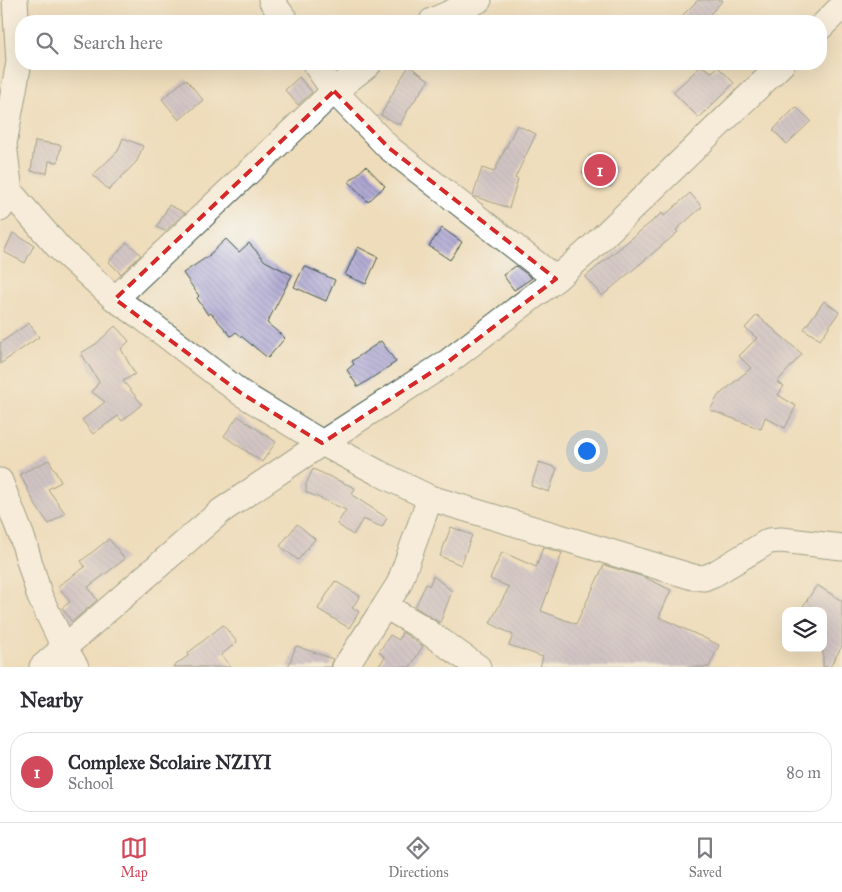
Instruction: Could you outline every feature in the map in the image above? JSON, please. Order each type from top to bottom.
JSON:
[{"type":"street","points":[[15,0],[16,15]]},
{"type":"street","points":[[271,0],[282,15]]},
{"type":"street","points":[[445,15],[479,0]]},
{"type":"street","points":[[827,21],[842,6]]},
{"type":"street","points":[[18,70],[4,144],[3,195],[116,299],[241,393],[322,443],[430,498],[693,577],[704,578],[714,574],[769,541],[781,540],[842,547]]},
{"type":"street","points":[[319,70],[334,91],[389,148],[556,279]]},
{"type":"street","points":[[116,299],[334,91],[361,70]]},
{"type":"street","points":[[42,667],[70,657],[221,511],[449,361],[556,279],[596,244],[776,70]]},
{"type":"street","points":[[0,481],[22,537],[40,597],[70,657]]},
{"type":"street","points":[[345,667],[399,584],[430,498]]},
{"type":"street","points":[[385,606],[418,625],[478,667]]},
{"type":"highlighted area","points":[[334,91],[389,148],[556,279],[449,361],[322,443],[241,393],[115,299]]},
{"type":"building","points":[[698,0],[723,0],[709,15],[683,15]]},
{"type":"building","points":[[406,70],[415,70],[429,80],[400,125],[381,115]]},
{"type":"building","points":[[697,70],[708,70],[712,72],[721,70],[734,83],[699,118],[673,92]]},
{"type":"building","points":[[299,77],[312,92],[298,105],[285,90]]},
{"type":"building","points":[[186,79],[203,100],[179,120],[162,99]]},
{"type":"building","points":[[796,107],[811,121],[787,144],[773,130]]},
{"type":"building","points":[[517,125],[536,134],[515,178],[518,179],[509,208],[473,196],[482,168],[494,172]]},
{"type":"building","points":[[123,138],[143,146],[137,161],[109,190],[93,175],[118,151]]},
{"type":"building","points":[[35,141],[61,145],[58,162],[49,161],[47,173],[31,171]]},
{"type":"building","points":[[590,155],[618,168],[610,187],[582,173]]},
{"type":"building","points":[[366,166],[385,186],[368,202],[349,182]]},
{"type":"building","points":[[690,193],[702,207],[676,230],[678,232],[602,296],[585,277],[662,213],[664,216]]},
{"type":"building","points":[[169,205],[185,213],[165,231],[157,227]]},
{"type":"building","points":[[442,228],[462,242],[450,260],[429,246]]},
{"type":"building","points":[[13,233],[34,245],[25,263],[4,252]]},
{"type":"building","points":[[226,239],[239,252],[249,243],[265,261],[292,275],[267,323],[285,338],[268,358],[236,332],[231,336],[211,313],[208,315],[197,298],[199,296],[183,273],[210,255]]},
{"type":"building","points":[[127,242],[141,255],[121,274],[109,262]]},
{"type":"building","points":[[358,247],[378,257],[366,284],[345,275]]},
{"type":"building","points":[[304,266],[335,280],[326,301],[294,287]]},
{"type":"building","points":[[516,266],[532,278],[514,290],[503,275]]},
{"type":"building","points":[[824,301],[839,312],[820,340],[804,329]]},
{"type":"building","points":[[757,315],[802,354],[777,382],[784,386],[778,395],[796,406],[785,428],[765,417],[761,429],[710,410],[718,396],[751,368],[739,356],[757,338],[745,328]]},
{"type":"building","points":[[29,323],[39,337],[0,364],[0,343]]},
{"type":"building","points":[[115,326],[129,341],[121,349],[135,374],[123,381],[142,404],[122,421],[118,416],[93,434],[82,420],[105,402],[92,392],[99,382],[81,353],[96,344]]},
{"type":"building","points":[[381,341],[396,362],[358,387],[347,370],[354,364],[352,361]]},
{"type":"building","points":[[238,416],[276,442],[262,462],[224,436]]},
{"type":"building","points":[[49,460],[61,482],[48,489],[65,513],[49,524],[36,506],[20,474]]},
{"type":"building","points":[[539,462],[557,468],[549,492],[531,486]]},
{"type":"building","points":[[313,469],[355,488],[352,495],[387,518],[382,527],[363,519],[353,535],[337,524],[346,510],[306,492],[306,484]]},
{"type":"building","points":[[297,524],[315,539],[298,560],[280,546]]},
{"type":"building","points":[[451,527],[472,535],[461,565],[440,556]]},
{"type":"building","points":[[109,539],[125,559],[88,587],[97,600],[72,622],[62,608],[70,602],[58,586],[85,567],[81,561]]},
{"type":"building","points":[[543,547],[562,553],[541,611],[576,624],[604,565],[644,577],[671,590],[659,617],[719,645],[709,667],[540,667],[543,657],[509,645],[513,635],[490,623],[509,587],[490,579],[502,552],[536,567]]},
{"type":"building","points":[[433,576],[452,591],[440,623],[415,607],[426,584],[429,586]]},
{"type":"building","points":[[335,581],[360,596],[352,608],[359,612],[349,628],[318,609]]},
{"type":"building","points":[[817,585],[842,601],[842,646],[830,667],[823,667],[823,652],[827,652],[827,607],[803,607]]},
{"type":"building","points":[[223,625],[237,642],[221,655],[231,667],[173,667],[189,655],[188,653]]},
{"type":"building","points":[[402,632],[423,646],[410,667],[378,667],[385,657],[379,652],[390,635],[399,640]]},
{"type":"building","points":[[296,646],[333,659],[331,667],[288,667]]},
{"type":"place","name":"Complexe Scolaire NZIYI","points":[[600,170]]}]
